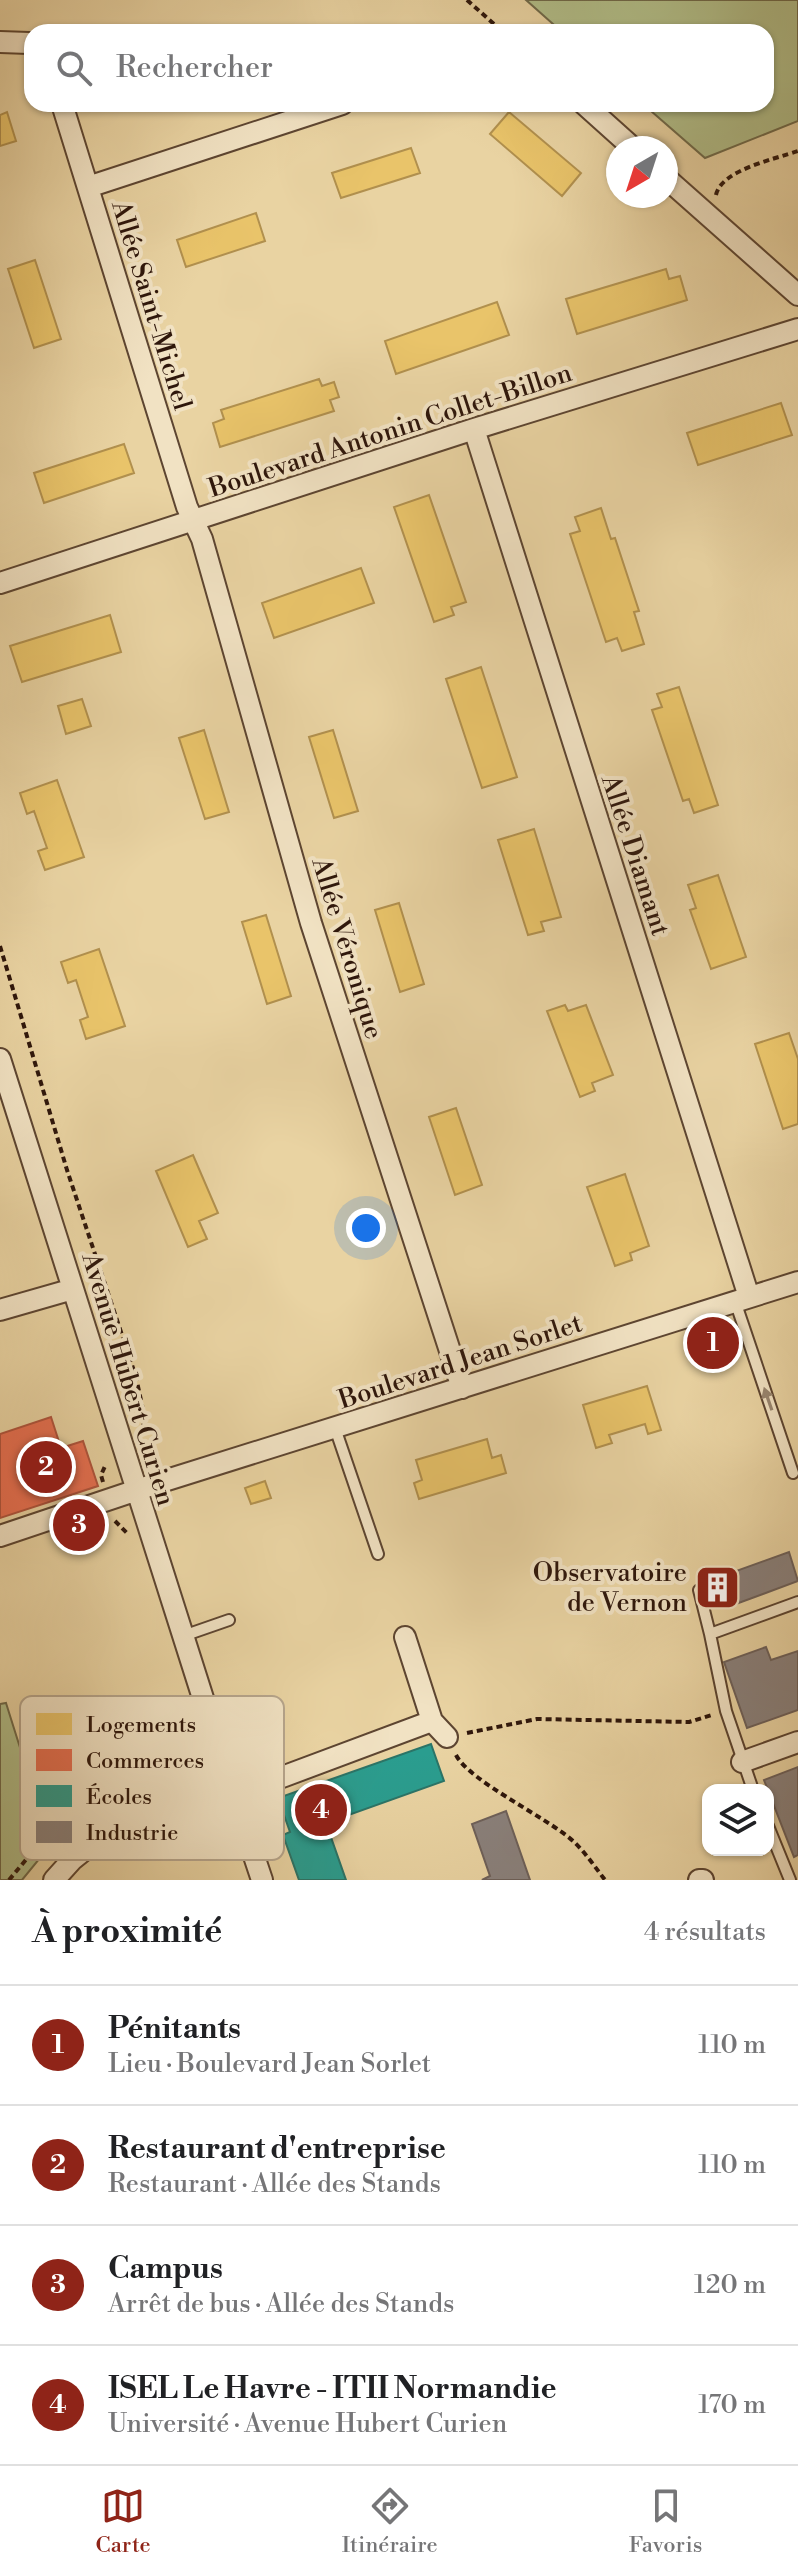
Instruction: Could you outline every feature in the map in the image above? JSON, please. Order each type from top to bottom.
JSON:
[{"type":"street","points":[[0,42],[24,43]]},
{"type":"street","name":"Allée Saint-Michel","points":[[65,112],[193,522]]},
{"type":"street","points":[[88,187],[318,112]]},
{"type":"street","points":[[593,112],[620,136]]},
{"type":"street","points":[[678,189],[798,295]]},
{"type":"street","name":"Boulevard Antonin Collet-Billon","points":[[0,583],[474,429],[798,329]]},
{"type":"street","name":"Allée Diamant","points":[[474,429],[742,1299]]},
{"type":"street","name":"Allée Véronique","points":[[193,522],[202,539],[311,923],[462,1388]]},
{"type":"street","name":"Avenue Hubert Curien","points":[[0,1059],[202,1696]]},
{"type":"street","name":"Boulevard Jean Sorlet","points":[[0,1536],[798,1282]]},
{"type":"street","points":[[0,1310],[73,1289]]},
{"type":"street","points":[[405,1637],[432,1721],[447,1737]]},
{"type":"street","points":[[284,1777],[432,1721]]},
{"type":"street","points":[[742,1762],[798,1742]]},
{"type":"street","points":[[54,1880],[75,1860]]},
{"type":"street","points":[[256,1860],[262,1880]]},
{"type":"lane","points":[[742,1299],[793,1473]]},
{"type":"lane","points":[[335,1428],[378,1554]]},
{"type":"lane","points":[[699,1590],[726,1711],[751,1784]]},
{"type":"lane","points":[[710,1634],[798,1602]]},
{"type":"lane","points":[[183,1636],[229,1620]]},
{"type":"lane","points":[[774,1841],[790,1880]]},
{"type":"path","points":[[467,0],[494,24]]},
{"type":"path","points":[[714,221],[717,189],[727,177],[798,151]]},
{"type":"path","points":[[0,946],[67,1170],[136,1377],[145,1419],[140,1443]]},
{"type":"path","points":[[605,1880],[573,1840],[459,1762],[447,1737],[537,1719],[689,1722],[726,1711]]},
{"type":"path","points":[[9,1880],[26,1860]]},
{"type":"green space","points":[[526,0],[798,0],[798,121],[705,158],[652,112],[774,112],[774,24],[553,24]]},
{"type":"green space","points":[[6,1703],[20,1748],[20,1860],[38,1860],[22,1880],[0,1880],[0,1704]]},
{"type":"building: Logements","points":[[7,112],[16,141],[0,146],[0,115]]},
{"type":"building: Logements","points":[[509,112],[581,173],[562,196],[490,134]]},
{"type":"building: Logements","points":[[411,148],[420,173],[341,198],[332,173]]},
{"type":"building: Logements","points":[[256,213],[265,241],[186,267],[177,240]]},
{"type":"building: Logements","points":[[35,260],[61,339],[34,348],[8,269]]},
{"type":"building: Logements","points":[[666,269],[669,279],[680,276],[687,300],[577,334],[566,299]]},
{"type":"building: Logements","points":[[497,302],[509,335],[396,374],[385,341]]},
{"type":"building: Logements","points":[[319,379],[322,386],[334,382],[339,397],[330,400],[334,411],[220,447],[213,423],[224,419],[221,410]]},
{"type":"building: Logements","points":[[781,403],[792,435],[698,465],[687,433]]},
{"type":"building: Logements","points":[[124,444],[134,473],[44,503],[34,473]]},
{"type":"building: Logements","points":[[429,495],[466,602],[451,607],[454,615],[434,622],[394,507]]},
{"type":"building: Logements","points":[[601,508],[611,539],[615,538],[639,611],[634,612],[644,644],[622,651],[617,638],[606,642],[570,534],[580,531],[575,517]]},
{"type":"building: Logements","points":[[361,568],[374,603],[274,638],[262,603]]},
{"type":"building: Logements","points":[[110,615],[121,652],[22,682],[10,646]]},
{"type":"building: Logements","points":[[481,667],[517,777],[482,788],[446,679]]},
{"type":"building: Logements","points":[[679,687],[718,805],[694,813],[689,799],[683,801],[652,710],[662,707],[657,694]]},
{"type":"building: Logements","points":[[82,699],[91,726],[66,734],[58,706]]},
{"type":"building: Logements","points":[[204,730],[229,812],[205,819],[179,738]]},
{"type":"building: Logements","points":[[333,730],[358,811],[334,818],[309,737]]},
{"type":"building: Logements","points":[[57,780],[84,857],[45,870],[38,851],[47,848],[34,811],[27,814],[20,793]]},
{"type":"building: Logements","points":[[534,829],[561,917],[541,922],[544,931],[528,935],[498,840]]},
{"type":"building: Logements","points":[[718,875],[746,957],[711,969],[690,910],[696,908],[688,885]]},
{"type":"building: Logements","points":[[399,903],[424,984],[400,992],[375,910]]},
{"type":"building: Logements","points":[[266,915],[291,996],[267,1004],[242,922]]},
{"type":"building: Logements","points":[[99,949],[125,1026],[86,1039],[80,1020],[88,1017],[76,980],[68,983],[61,962]]},
{"type":"building: Logements","points":[[565,1005],[568,1011],[586,1005],[613,1075],[592,1083],[595,1091],[580,1097],[547,1011]]},
{"type":"building: Logements","points":[[789,1033],[798,1059],[798,1124],[783,1129],[755,1044]]},
{"type":"building: Logements","points":[[456,1108],[482,1185],[455,1195],[429,1117]]},
{"type":"building: Logements","points":[[193,1155],[218,1213],[199,1221],[207,1239],[188,1247],[156,1171]]},
{"type":"building: Logements","points":[[625,1174],[649,1246],[630,1253],[632,1260],[615,1266],[587,1187]]},
{"type":"building: Logements","points":[[718,1336],[721,1347],[707,1351],[704,1340]]},
{"type":"building: Logements","points":[[647,1386],[661,1430],[648,1434],[645,1424],[609,1435],[612,1443],[596,1448],[583,1405]]},
{"type":"building: Logements","points":[[487,1439],[492,1458],[501,1455],[506,1473],[419,1499],[414,1483],[422,1480],[416,1460]]},
{"type":"building: Logements","points":[[265,1481],[271,1498],[251,1504],[245,1488]]},
{"type":"building: Commerces","points":[[51,1417],[61,1448],[83,1441],[98,1486],[0,1518],[0,1434]]},
{"type":"building: Écoles","points":[[431,1744],[444,1781],[326,1823],[346,1880],[299,1880],[284,1838],[290,1832],[284,1815],[284,1796]]},
{"type":"building: Industrie","points":[[789,1552],[798,1581],[736,1604],[725,1575]]},
{"type":"building: Industrie","name":"Observatoire de Vernon","points":[[725,1575],[731,1592],[712,1600],[705,1582]]},
{"type":"building: Industrie","points":[[766,1647],[771,1660],[798,1651],[798,1710],[747,1728],[724,1662]]},
{"type":"building: Industrie","points":[[798,1767],[798,1855],[794,1857],[774,1806],[774,1784],[766,1784],[764,1780]]},
{"type":"building: Industrie","points":[[506,1811],[530,1880],[482,1880],[490,1876],[472,1824]]},
{"type":"place","name":"Pénitants","points":[[713,1343]]},
{"type":"place","name":"Restaurant d'entreprise","points":[[46,1467]]},
{"type":"place","name":"Campus","points":[[79,1525]]},
{"type":"place","name":"Observatoire de Vernon","points":[[718,1587]]},
{"type":"place","name":"ISEL Le Havre - ITII Normandie","points":[[321,1810]]}]
